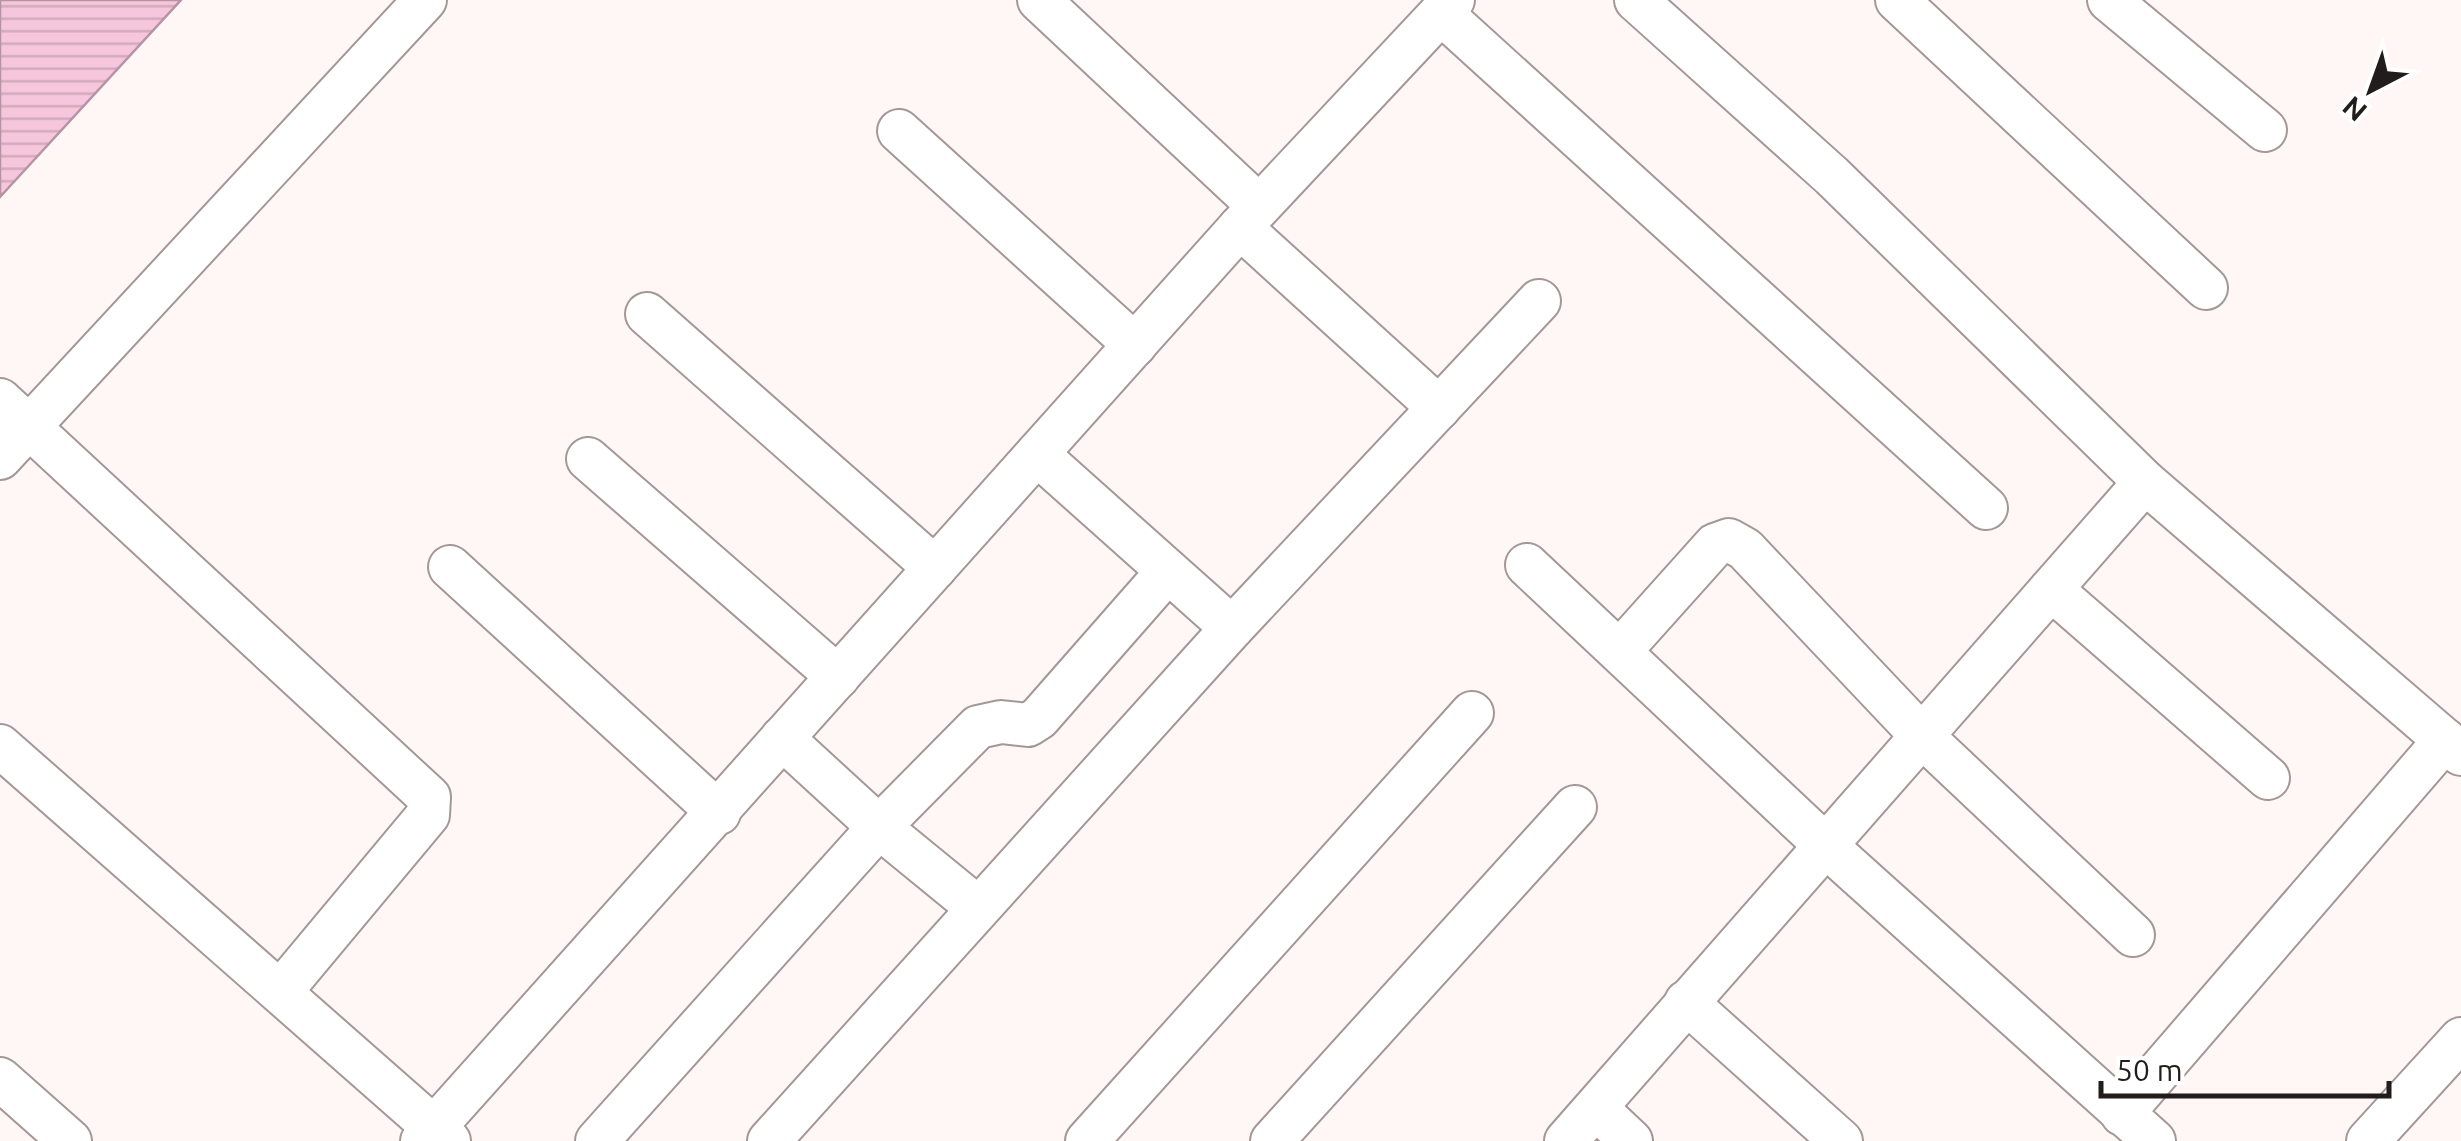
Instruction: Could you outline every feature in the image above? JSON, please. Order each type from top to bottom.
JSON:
[{"type":"street","points":[[0,458],[14,413],[425,0]]},
{"type":"street","points":[[1039,0],[1439,408]]},
{"type":"street","points":[[1636,0],[1832,176],[2145,482],[2453,747],[2122,1114]]},
{"type":"street","points":[[1897,0],[2206,288]]},
{"type":"street","points":[[2109,0],[2265,130]]},
{"type":"street","points":[[0,746],[282,990],[435,1136],[1036,454],[1447,6],[1986,508]]},
{"type":"street","points":[[899,131],[1134,345]]},
{"type":"street","points":[[769,1141],[1232,628],[1539,301]]},
{"type":"street","points":[[647,314],[935,568]]},
{"type":"street","points":[[14,413],[429,797],[428,815],[282,990]]},
{"type":"street","points":[[1036,454],[1232,628]]},
{"type":"street","points":[[588,459],[838,676]]},
{"type":"street","points":[[1566,1141],[2145,482]]},
{"type":"street","points":[[1620,651],[1701,557],[1728,540],[1745,548],[1922,736],[2133,935]]},
{"type":"street","points":[[1527,565],[1825,845],[2154,1141]]},
{"type":"street","points":[[450,567],[719,813]]},
{"type":"street","points":[[597,1141],[879,827],[978,726],[1000,722],[1028,724],[1039,718],[1168,571]]},
{"type":"street","points":[[2051,588],[2268,778]]},
{"type":"street","points":[[1087,1141],[1472,712]]},
{"type":"street","points":[[782,738],[879,827],[978,908]]},
{"type":"street","points":[[1272,1141],[1575,807]]},
{"type":"street","points":[[1686,1002],[1841,1141]]},
{"type":"street","points":[[2379,1137],[2461,1039]]},
{"type":"street","points":[[0,1080],[70,1141]]},
{"type":"street","points":[[1596,1108],[1631,1141]]},
{"type":"shaded area","points":[[0,0],[181,0],[0,197]]}]
